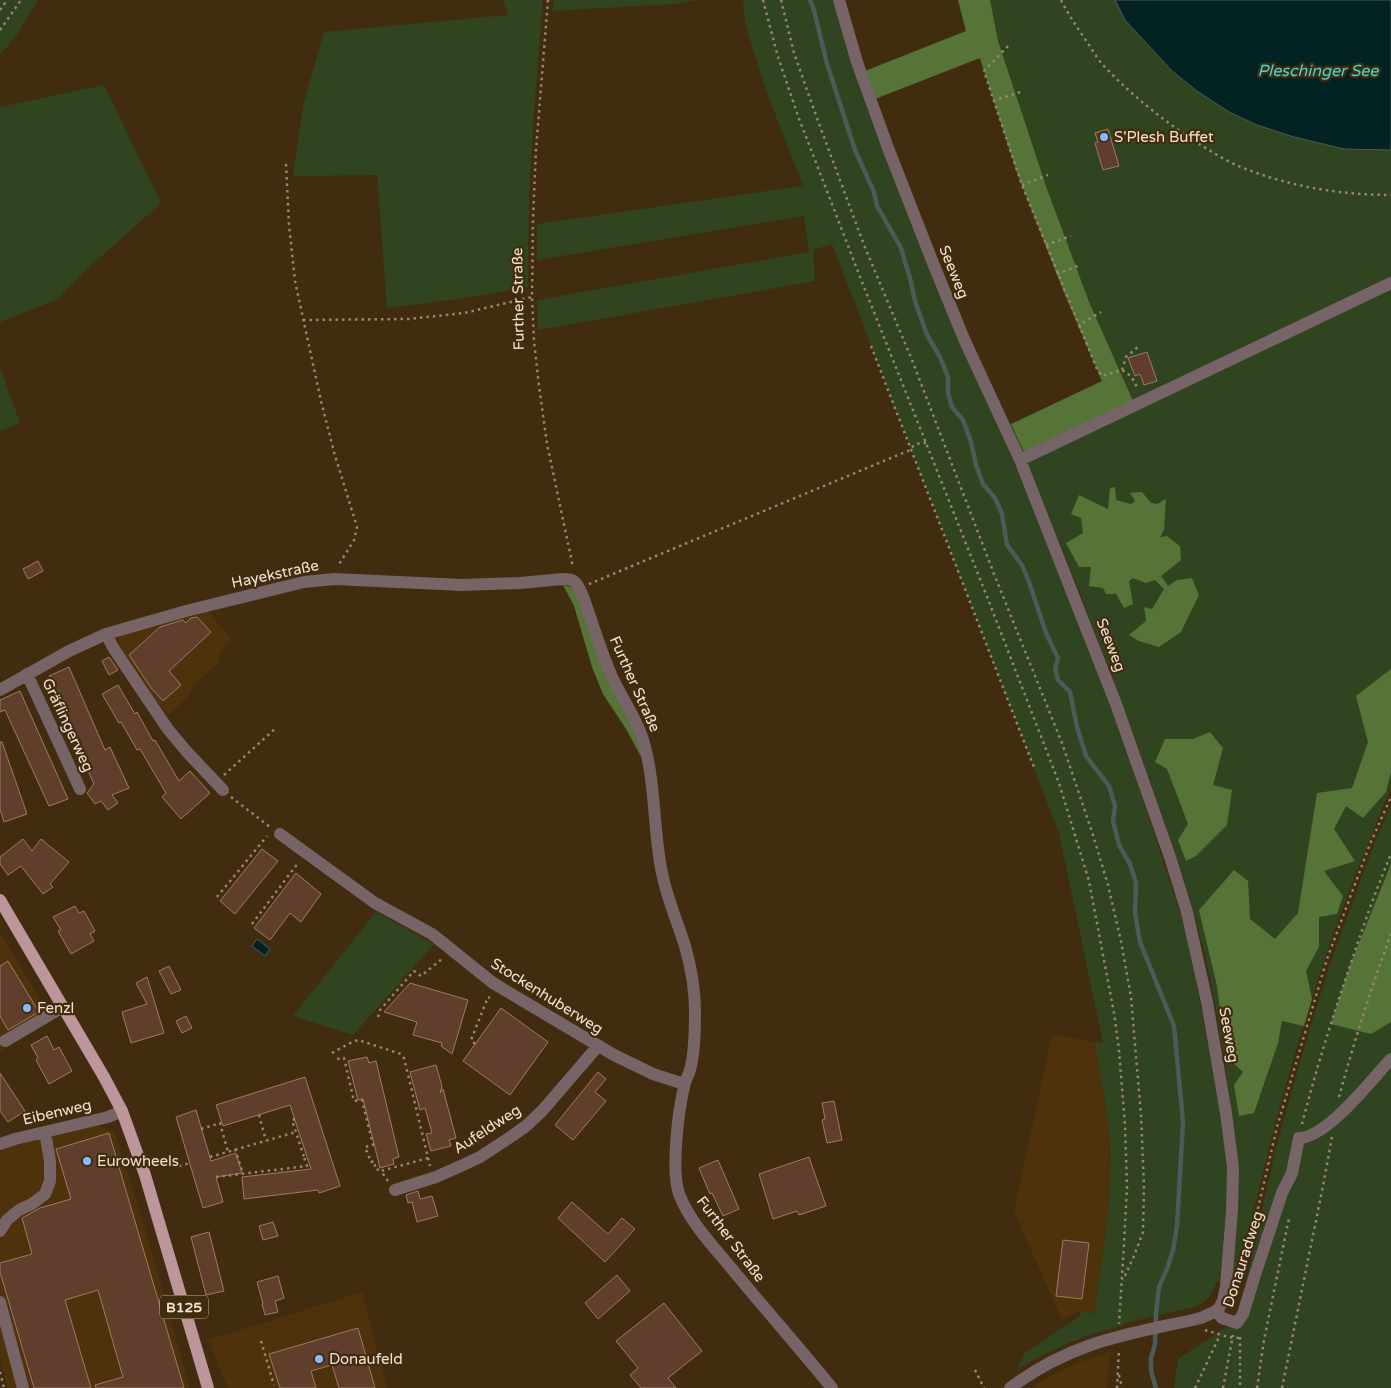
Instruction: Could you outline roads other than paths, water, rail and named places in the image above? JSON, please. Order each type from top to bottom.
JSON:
[{"type":"main road","name":"B125","points":[[0,900],[104,1077],[122,1112],[145,1175],[208,1388]]},
{"type":"street","name":"Seeweg","points":[[839,0],[860,71],[918,226],[964,339],[1020,460],[1116,704],[1172,865],[1193,935],[1207,1002],[1226,1113],[1233,1168],[1226,1286],[1222,1304],[1226,1318]]},
{"type":"street","points":[[1020,460],[1391,283]]},
{"type":"street","name":"Hayekstraße","points":[[0,690],[69,651],[106,634],[234,598],[304,582],[334,579],[462,585],[570,579],[576,584]]},
{"type":"street","name":"Further Straße","points":[[576,584],[612,676],[642,736],[651,781],[661,870],[685,947],[693,986],[695,1011],[694,1041],[691,1066],[684,1084],[680,1108],[676,1182],[686,1207],[722,1257],[832,1388]]},
{"type":"street","points":[[106,634],[114,650],[167,728],[219,787]]},
{"type":"street","name":"Gräflingerweg","points":[[26,674],[80,789]]},
{"type":"street","name":"Stockenhuberweg","points":[[280,834],[374,903],[432,934],[493,983],[614,1055],[653,1074],[684,1084]]},
{"type":"street","points":[[5,1041],[63,1007]]},
{"type":"street","name":"Aufeldweg","points":[[395,1190],[436,1177],[463,1165],[480,1157],[512,1136],[542,1111],[598,1046]]},
{"type":"street","name":"Donauradweg","points":[[1226,1318],[1243,1314],[1282,1193],[1292,1173],[1298,1138],[1316,1132],[1334,1119],[1391,1059]]},
{"type":"street","name":"Eibenweg","points":[[0,1144],[122,1112]]},
{"type":"street","points":[[0,1231],[7,1220],[19,1210],[32,1204],[45,1194],[50,1182],[50,1161],[45,1132]]},
{"type":"street","points":[[0,1302],[23,1388]]},
{"type":"street","points":[[1010,1388],[1031,1373],[1086,1346],[1121,1336],[1226,1318]]},
{"type":"water","name":"Pleschinger See","points":[[1115,0],[1391,0],[1391,150],[1344,149],[1294,137],[1257,125],[1229,112],[1197,91],[1172,71],[1125,20]]},
{"type":"water","points":[[257,939],[270,949],[265,956],[252,946]]},
{"type":"waterway","points":[[810,0],[827,64],[855,150],[874,192],[877,206],[901,248],[915,301],[927,335],[940,357],[948,377],[948,393],[952,407],[963,420],[983,484],[995,498],[1002,514],[1007,545],[1022,565],[1029,582],[1046,633],[1058,658],[1055,669],[1058,680],[1070,692],[1077,727],[1086,756],[1109,786],[1115,806],[1113,821],[1119,845],[1130,864],[1136,883],[1135,913],[1140,942],[1174,1026],[1183,1122],[1177,1226],[1173,1250],[1159,1287],[1155,1344],[1151,1358],[1151,1371],[1156,1388]]},
{"type":"place","name":"S'Plesh Buffet","points":[[1104,137]]},
{"type":"place","name":"Fenzl","points":[[27,1008]]},
{"type":"place","name":"Eurowheels","points":[[87,1161]]},
{"type":"place","name":"Donaufeld","points":[[319,1359]]}]
